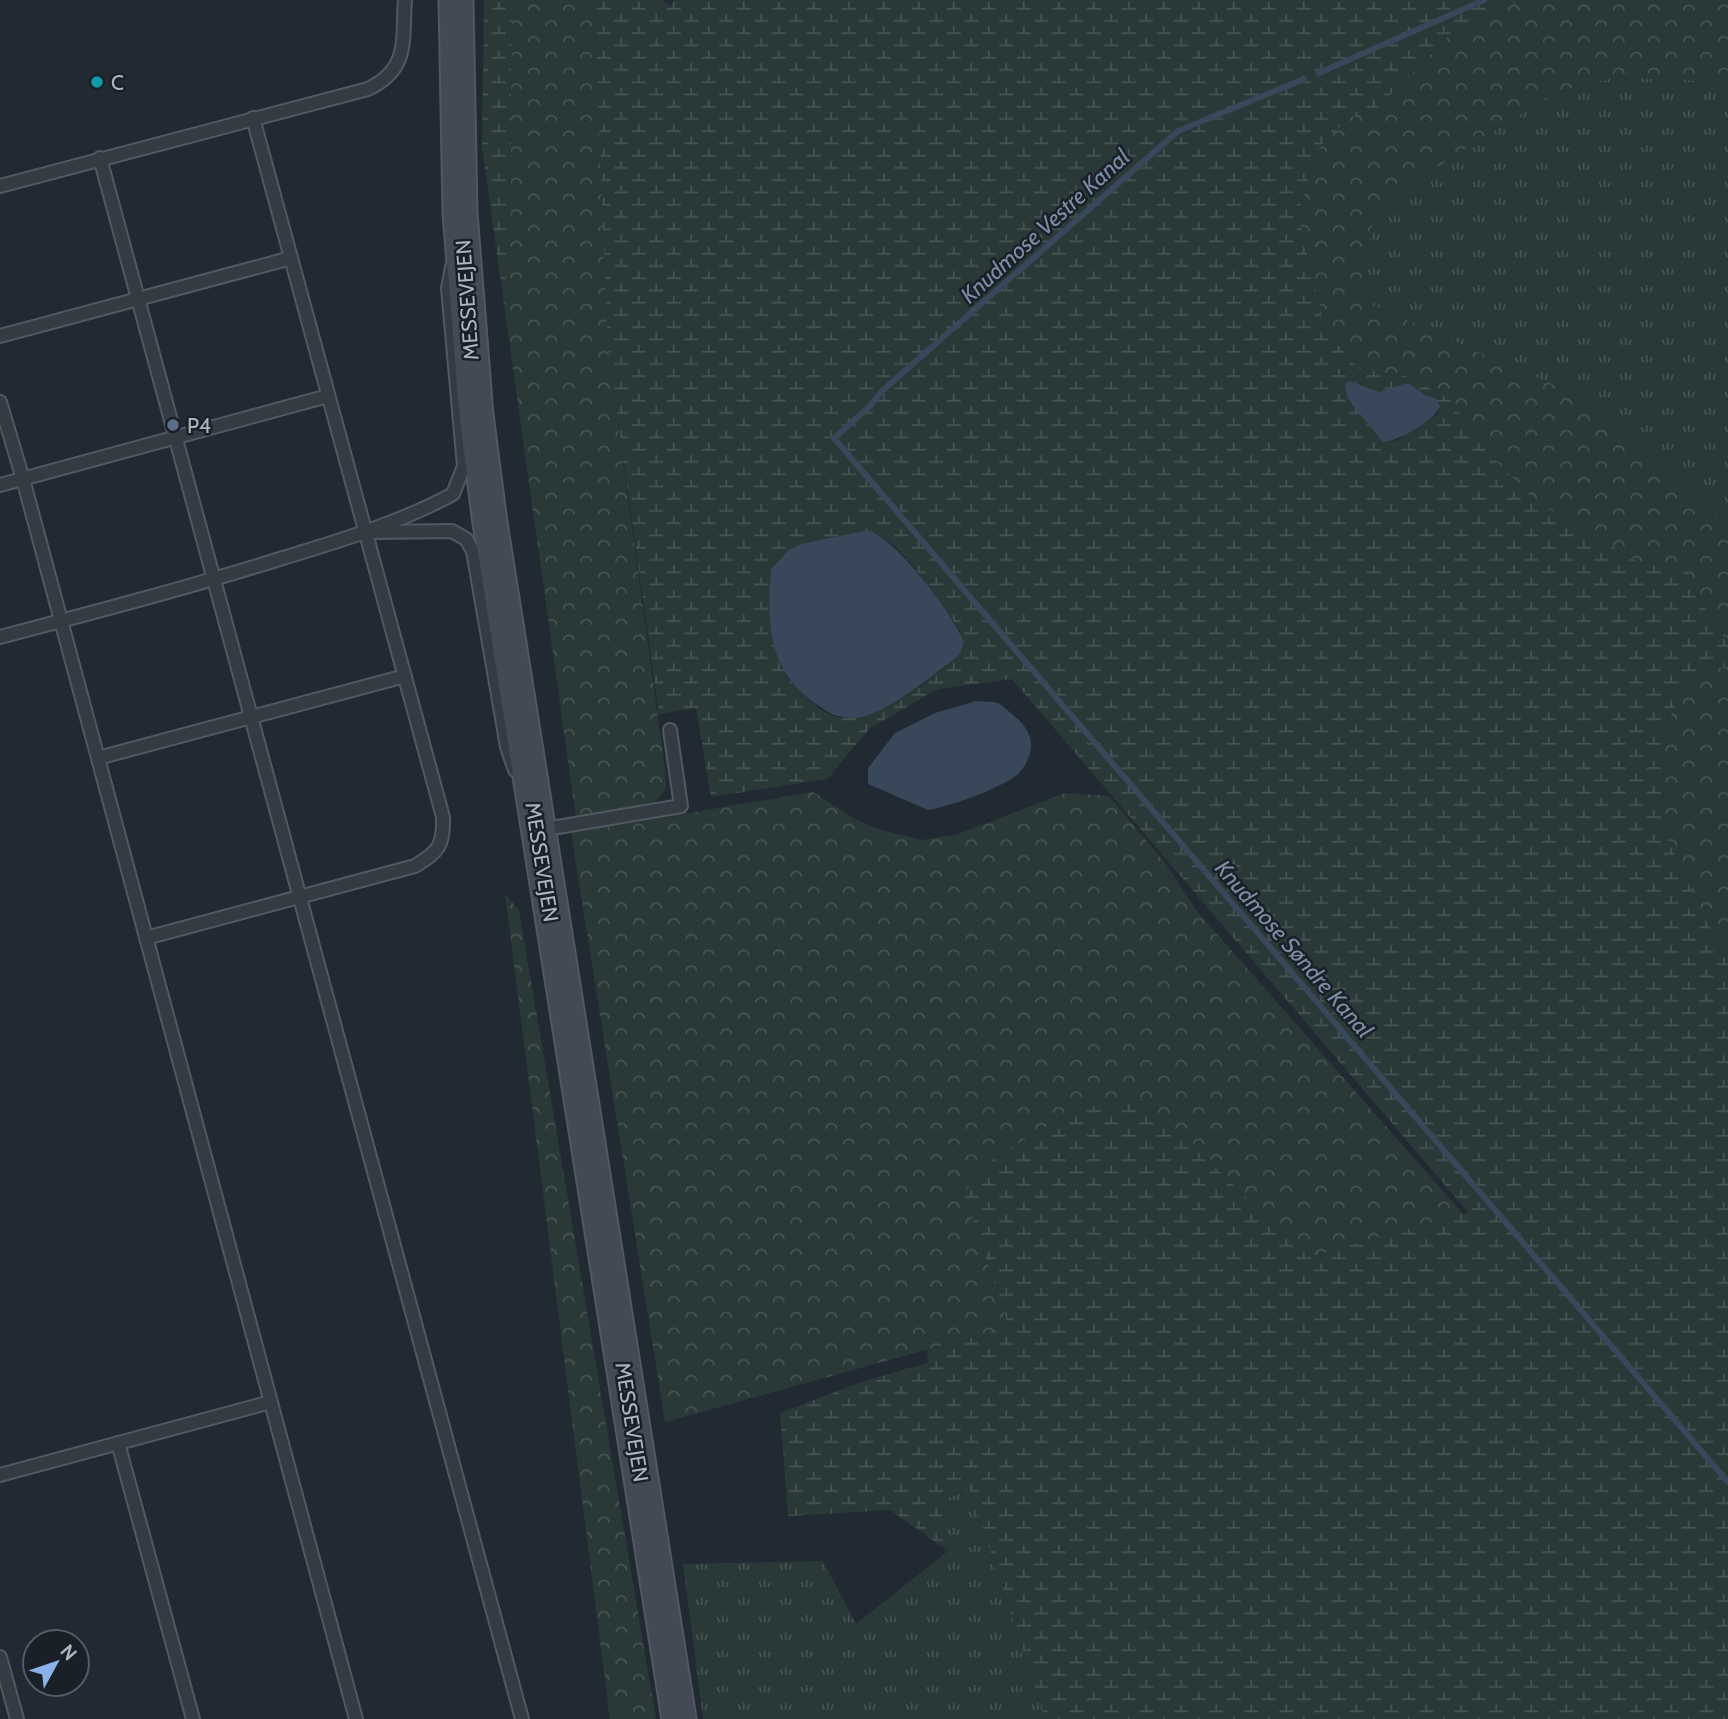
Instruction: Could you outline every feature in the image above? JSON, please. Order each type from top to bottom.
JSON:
[{"type":"main road","name":"MESSEVEJEN","points":[[456,0],[460,213],[476,415],[489,523],[679,1719]]},
{"type":"lane","points":[[0,186],[368,89],[390,76],[400,57],[405,0]]},
{"type":"lane","points":[[146,938],[415,866],[432,856],[440,847],[444,834],[443,817],[253,118]]},
{"type":"lane","points":[[100,158],[522,1719]]},
{"type":"lane","points":[[0,637],[214,580],[366,533],[453,494],[464,466],[448,288],[460,213]]},
{"type":"lane","points":[[0,336],[291,258]]},
{"type":"lane","points":[[0,485],[328,396]]},
{"type":"lane","points":[[0,402],[99,758],[356,1719]]},
{"type":"lane","points":[[366,533],[452,531],[467,539],[473,551],[507,747],[537,830],[681,806],[670,730]]},
{"type":"lane","points":[[99,758],[405,676]]},
{"type":"lane","points":[[0,1475],[271,1402]]},
{"type":"lane","points":[[118,1443],[193,1719]]},
{"type":"lane","points":[[0,1657],[17,1719]]},
{"type":"green space","points":[[484,0],[512,0],[509,340],[482,147]]},
{"type":"green space","points":[[512,0],[594,0],[608,350],[665,769],[666,789],[653,804],[576,818],[509,340]]},
{"type":"green space","points":[[594,0],[662,0],[671,7],[673,0],[1534,0],[1501,5],[1451,34],[1375,110],[1348,118],[1318,149],[1298,214],[1325,330],[1359,369],[1406,376],[1451,399],[1477,441],[1535,501],[1637,561],[1671,565],[1682,571],[1728,643],[1728,665],[1690,678],[1663,729],[1662,828],[1719,946],[1728,951],[1728,1719],[1045,1719],[970,1489],[940,1501],[948,1551],[890,1510],[788,1516],[780,1413],[864,1381],[928,1363],[927,1350],[1009,1327],[964,1193],[992,1160],[1064,1116],[1082,1109],[1143,1099],[1309,1257],[1468,1212],[1012,679],[938,689],[870,728],[827,779],[711,797],[696,708],[659,714],[608,350]],"holes":[[[1350,381],[1379,392],[1410,384],[1425,395],[1436,398],[1440,406],[1437,415],[1394,442]],[[868,530],[892,544],[926,582],[960,632],[960,654],[903,698],[868,714],[852,718],[837,717],[816,706],[786,676],[801,544]]]},
{"type":"green space","points":[[1534,0],[1728,0],[1728,82],[1614,77],[1553,93],[1376,207],[1358,299],[1570,392],[1728,527],[1728,643],[1682,571],[1671,565],[1637,561],[1535,501],[1477,441],[1451,399],[1406,376],[1359,369],[1325,330],[1298,214],[1318,149],[1348,117],[1375,110],[1451,34],[1501,5]]},
{"type":"green space","points":[[1614,77],[1728,82],[1728,527],[1570,392],[1358,299],[1376,207],[1553,93]]},
{"type":"green space","points":[[1728,665],[1728,951],[1719,946],[1662,828],[1663,729],[1690,678]]},
{"type":"green space","points":[[813,792],[857,820],[881,830],[923,840],[958,834],[1065,793],[1109,796],[1166,864],[1196,910],[1464,1215],[1309,1258],[1143,1099],[1064,1116],[992,1160],[964,1193],[1009,1327],[665,1422],[571,833]]},
{"type":"green space","points":[[505,894],[519,910],[656,1719],[610,1719]]},
{"type":"green space","points":[[970,1489],[1045,1719],[703,1719],[683,1564],[823,1561],[856,1624],[948,1551],[940,1501]]},
{"type":"water","points":[[1350,381],[1379,392],[1410,384],[1425,395],[1436,398],[1440,406],[1431,418],[1416,429],[1383,442],[1347,397],[1345,384]]},
{"type":"water","points":[[868,530],[894,547],[923,579],[964,642],[960,654],[952,661],[892,704],[867,716],[844,718],[825,710],[800,691],[779,660],[769,608],[771,569],[789,550],[801,544]]},
{"type":"water","points":[[976,701],[1000,704],[1018,720],[1028,734],[1031,741],[1029,756],[1013,778],[976,796],[928,810],[868,784],[868,768],[895,733],[935,713]]},
{"type":"waterway","name":"Knudmose Vestre Kanal","points":[[1319,73],[1484,0]]},
{"type":"waterway","name":"Knudmose Søndre Kanal","points":[[1304,79],[1178,131],[882,391],[870,406],[834,438],[1728,1482]]},
{"type":"place","name":"C","points":[[97,82]]},
{"type":"place","name":"P4","points":[[173,425]]}]
